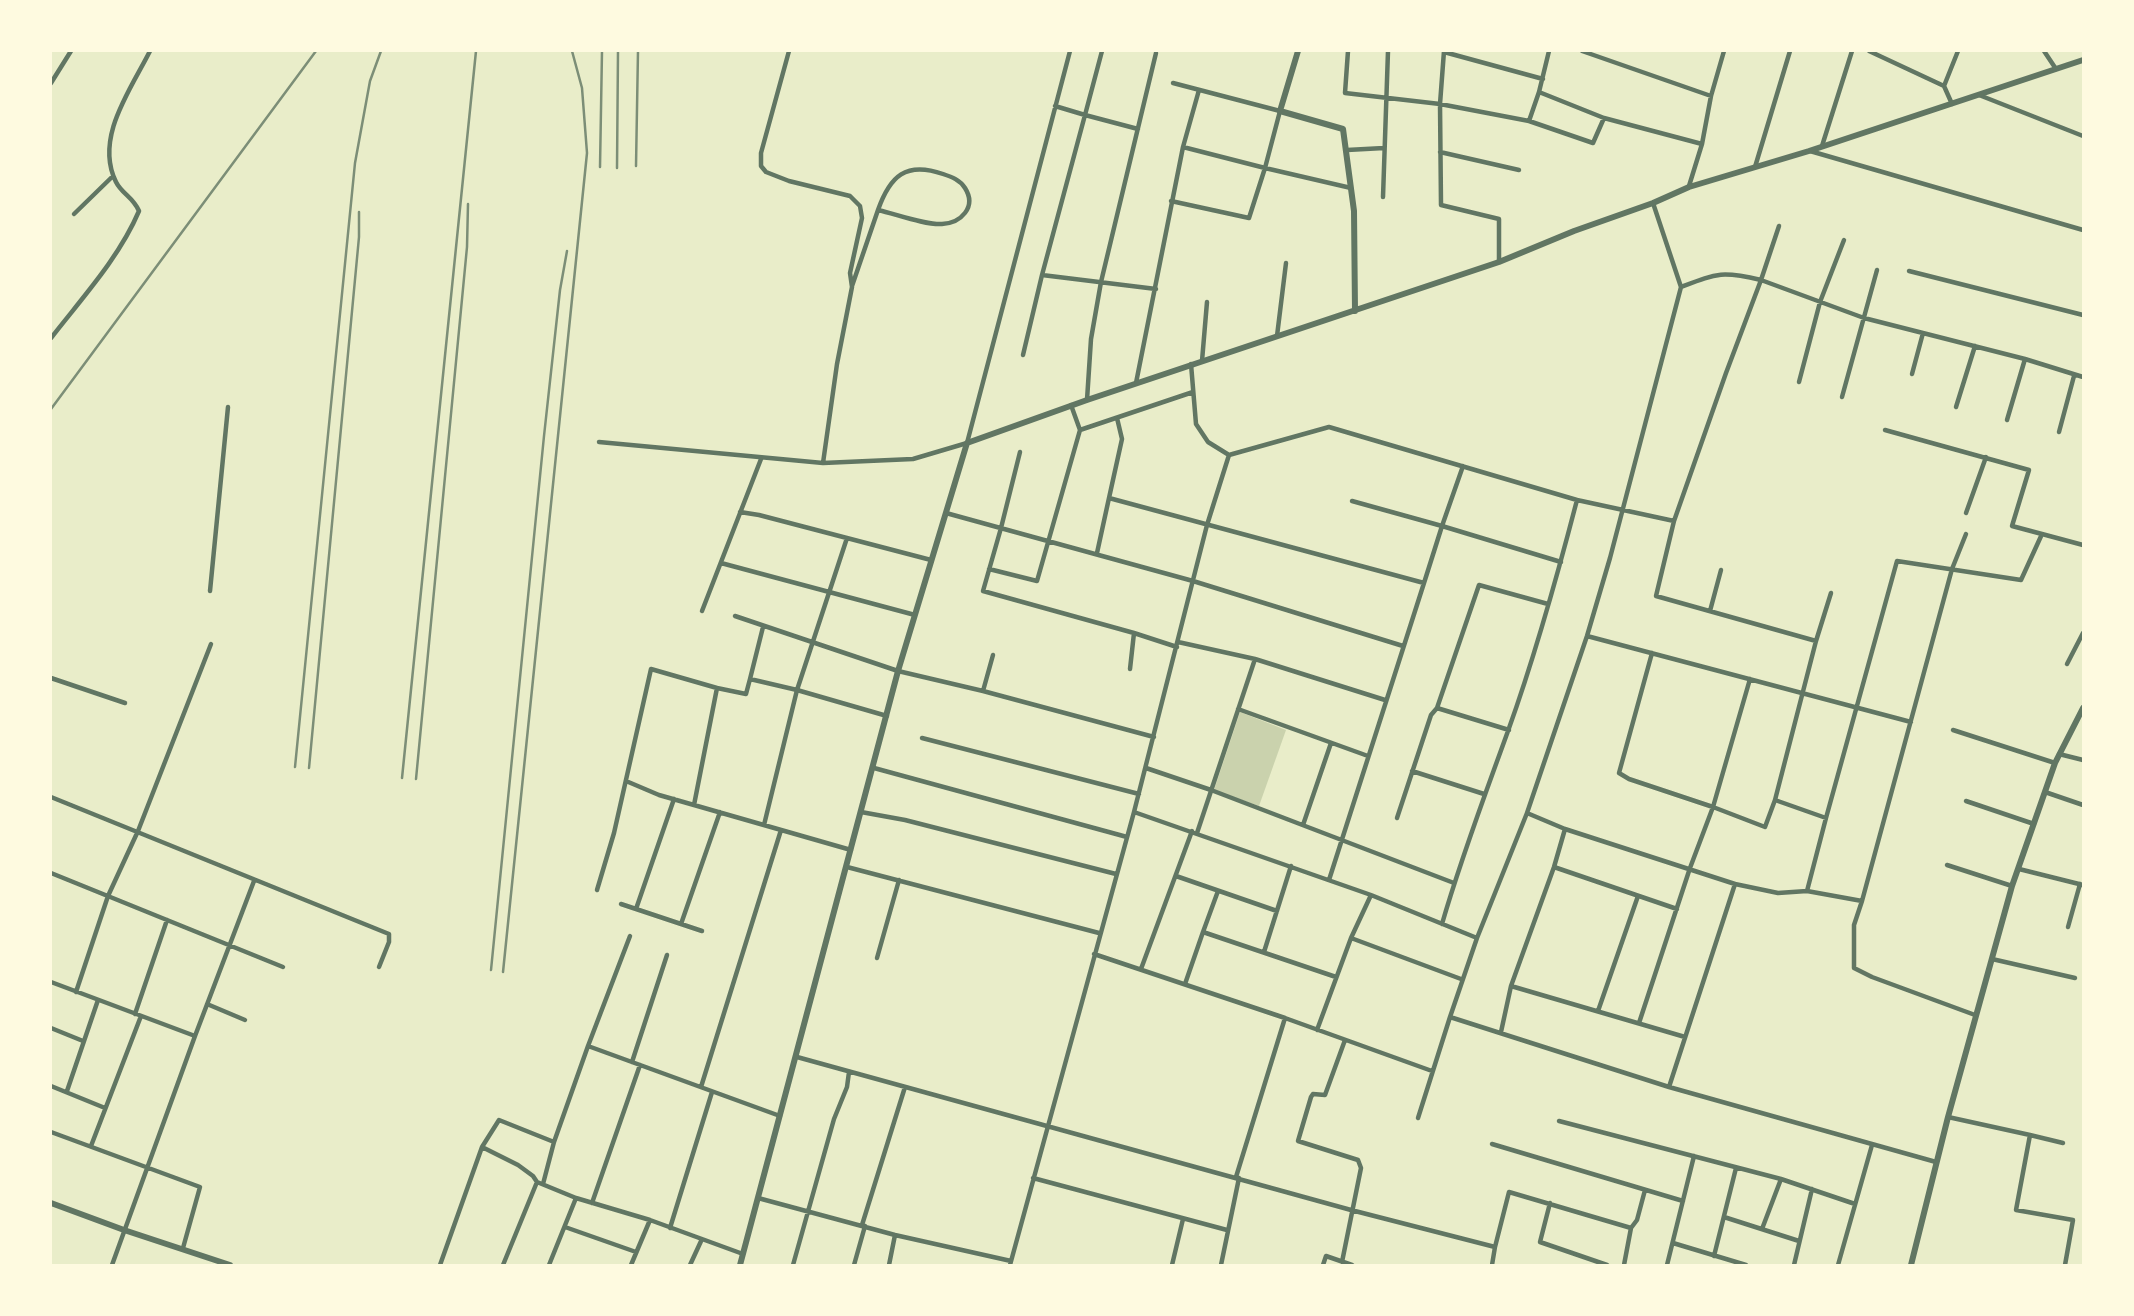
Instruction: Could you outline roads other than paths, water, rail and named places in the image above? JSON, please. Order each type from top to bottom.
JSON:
[{"type":"street","points":[[51,83],[71,51]]},
{"type":"street","points":[[51,338],[115,254],[130,232],[139,211],[134,199],[117,186],[110,168],[111,131],[150,51]]},
{"type":"street","points":[[789,51],[761,153],[761,166],[766,172],[789,181],[856,199],[862,218],[850,273],[852,287]]},
{"type":"street","points":[[740,1265],[898,671],[967,443],[1070,51]]},
{"type":"street","points":[[1023,355],[1102,51]]},
{"type":"street","points":[[1171,201],[1249,218],[1298,51]]},
{"type":"street","points":[[1348,51],[1345,93],[1440,103],[1530,121],[1593,143],[1604,118]]},
{"type":"street","points":[[1383,197],[1388,51]]},
{"type":"street","points":[[1499,262],[1499,219],[1441,205],[1440,103],[1444,51],[1543,79]]},
{"type":"street","points":[[1530,121],[1549,51]]},
{"type":"street","points":[[1582,51],[1711,96]]},
{"type":"street","points":[[1689,187],[1702,145],[1711,96],[1724,51]]},
{"type":"street","points":[[1755,167],[1790,51]]},
{"type":"street","points":[[1822,146],[1852,51]]},
{"type":"street","points":[[1869,51],[1944,86],[1952,104]]},
{"type":"street","points":[[1944,86],[1958,51]]},
{"type":"street","points":[[2044,51],[2056,69]]},
{"type":"street","points":[[1087,400],[1091,339],[1101,282],[1156,52]]},
{"type":"street","points":[[599,442],[822,463],[913,459],[1499,262],[1689,187],[1809,151],[2083,60]]},
{"type":"street","points":[[1173,83],[1343,129],[1354,211],[1355,311]]},
{"type":"street","points":[[1136,383],[1171,201],[1199,90]]},
{"type":"street","points":[[1539,92],[1604,118],[1702,145]]},
{"type":"street","points":[[1979,95],[2083,136]]},
{"type":"street","points":[[1055,106],[1138,129]]},
{"type":"street","points":[[1183,147],[1351,188]]},
{"type":"street","points":[[1347,150],[1384,148]]},
{"type":"street","points":[[1809,151],[2083,230]]},
{"type":"street","points":[[1440,152],[1519,170]]},
{"type":"street","points":[[822,463],[852,287],[878,210],[888,187],[898,175],[919,169],[956,179],[969,197],[969,207],[963,217],[955,222],[939,225],[878,210]]},
{"type":"street","points":[[74,214],[113,176]]},
{"type":"street","points":[[1418,1118],[1461,979],[1527,813],[1587,636],[1624,509],[1681,287],[1653,203]]},
{"type":"street","points":[[1779,226],[1674,521],[1656,596],[1816,641]]},
{"type":"street","points":[[1799,382],[1820,302],[1843,240]]},
{"type":"street","points":[[1277,336],[1286,263]]},
{"type":"street","points":[[1842,397],[1877,270]]},
{"type":"street","points":[[1909,271],[2083,315]]},
{"type":"street","points":[[1681,287],[1716,274],[1737,275],[1864,318],[2025,359],[2083,377]]},
{"type":"street","points":[[1042,275],[1156,289]]},
{"type":"street","points":[[1202,361],[1207,302]]},
{"type":"street","points":[[1912,374],[1923,333]]},
{"type":"street","points":[[1956,407],[1975,346]]},
{"type":"street","points":[[2007,419],[2025,359]]},
{"type":"street","points":[[1191,364],[1196,424],[1208,442],[1229,455],[1329,427],[1577,500],[1674,521]]},
{"type":"street","points":[[2059,432],[2074,376]]},
{"type":"street","points":[[1080,430],[1193,392]]},
{"type":"street","points":[[989,569],[1037,582],[1080,430],[1072,405]]},
{"type":"street","points":[[210,591],[228,407]]},
{"type":"street","points":[[1097,553],[1122,439],[1117,418]]},
{"type":"street","points":[[1885,430],[2029,470],[2012,526],[2083,545]]},
{"type":"street","points":[[1020,452],[983,591],[1177,644],[1255,659],[1385,700]]},
{"type":"street","points":[[757,1197],[1011,1263],[1146,768],[1207,525],[1229,455]]},
{"type":"street","points":[[1966,513],[1986,457]]},
{"type":"street","points":[[702,611],[761,458]]},
{"type":"street","points":[[1329,880],[1385,700],[1463,467]]},
{"type":"street","points":[[1109,498],[1424,583]]},
{"type":"street","points":[[1442,924],[1484,794],[1508,730],[1561,562],[1577,500]]},
{"type":"street","points":[[1352,501],[1561,562]]},
{"type":"street","points":[[740,512],[932,560]]},
{"type":"street","points":[[946,513],[1097,553],[1403,646]]},
{"type":"street","points":[[1966,534],[1952,569],[1854,925],[1854,968],[1975,1015]]},
{"type":"street","points":[[1807,891],[1897,561],[2021,580],[2042,534]]},
{"type":"street","points":[[764,825],[797,690],[847,538]]},
{"type":"street","points":[[721,564],[916,616]]},
{"type":"street","points":[[1710,611],[1721,570]]},
{"type":"street","points":[[1397,818],[1431,715],[1437,708],[1479,585],[1548,604]]},
{"type":"street","points":[[1653,653],[1619,773],[1629,779],[1765,827],[1775,800],[1831,593]]},
{"type":"street","points":[[735,616],[898,671],[1154,737]]},
{"type":"street","points":[[597,890],[626,781],[651,669],[746,694],[763,627]]},
{"type":"street","points":[[1130,669],[1134,633]]},
{"type":"street","points":[[2067,664],[2083,633]]},
{"type":"street","points":[[1587,636],[1911,722]]},
{"type":"street","points":[[76,992],[108,896],[138,831],[211,644]]},
{"type":"street","points":[[983,691],[993,654]]},
{"type":"street","points":[[1141,969],[1175,876],[1211,790],[1255,659]]},
{"type":"street","points":[[51,678],[125,703]]},
{"type":"street","points":[[1639,1023],[1713,807],[1750,678]]},
{"type":"street","points":[[750,679],[888,716]]},
{"type":"street","points":[[694,805],[717,688]]},
{"type":"street","points":[[1437,708],[1508,730]]},
{"type":"street","points":[[1911,1265],[1975,1015],[2012,886],[2055,763],[2083,708]]},
{"type":"street","points":[[1238,709],[1368,756]]},
{"type":"street","points":[[1953,730],[2055,763]]},
{"type":"street","points":[[922,738],[1139,794]]},
{"type":"street","points":[[1303,825],[1331,743]]},
{"type":"street","points":[[2059,754],[2083,760]]},
{"type":"street","points":[[874,768],[1127,836]]},
{"type":"street","points":[[1146,768],[1211,790],[1454,883]]},
{"type":"street","points":[[1412,771],[1484,794]]},
{"type":"street","points":[[626,781],[674,799],[852,851]]},
{"type":"street","points":[[2045,792],[2083,804]]},
{"type":"street","points":[[51,797],[389,934],[389,942],[379,967]]},
{"type":"street","points":[[636,909],[674,799]]},
{"type":"street","points":[[1775,800],[1826,818]]},
{"type":"street","points":[[1966,801],[2034,824]]},
{"type":"street","points":[[681,924],[720,812]]},
{"type":"street","points":[[861,812],[905,820],[1116,874]]},
{"type":"street","points":[[1134,812],[1371,895],[1477,938]]},
{"type":"street","points":[[1527,813],[1565,829],[1735,884],[1778,893],[1807,891],[1862,901]]},
{"type":"street","points":[[1500,1032],[1511,986],[1565,829]]},
{"type":"street","points":[[701,1087],[781,830]]},
{"type":"street","points":[[1947,865],[2012,886]]},
{"type":"street","points":[[1264,952],[1291,866]]},
{"type":"street","points":[[847,867],[1099,933]]},
{"type":"street","points":[[1554,867],[1677,909]]},
{"type":"street","points":[[2019,869],[2082,884],[2068,927]]},
{"type":"street","points":[[51,873],[283,967]]},
{"type":"street","points":[[1175,876],[1277,911]]},
{"type":"street","points":[[877,958],[899,880]]},
{"type":"street","points":[[112,1265],[254,881]]},
{"type":"street","points":[[1669,1087],[1735,884]]},
{"type":"street","points":[[1185,984],[1218,891]]},
{"type":"street","points":[[1317,1030],[1351,938],[1371,895]]},
{"type":"street","points":[[1598,1011],[1638,895]]},
{"type":"street","points":[[621,904],[702,931]]},
{"type":"street","points":[[91,1146],[138,1015],[167,920]]},
{"type":"street","points":[[1203,932],[1336,976]]},
{"type":"street","points":[[503,1265],[540,1183],[630,936]]},
{"type":"street","points":[[1351,938],[1461,979]]},
{"type":"street","points":[[1094,954],[1285,1018],[1432,1072]]},
{"type":"street","points":[[632,1062],[667,955]]},
{"type":"street","points":[[1992,959],[2075,978]]},
{"type":"street","points":[[51,982],[195,1036]]},
{"type":"street","points":[[1511,986],[1685,1037]]},
{"type":"street","points":[[67,1091],[98,1000]]},
{"type":"street","points":[[207,1004],[245,1020]]},
{"type":"street","points":[[1450,1017],[1669,1087],[1937,1162]]},
{"type":"street","points":[[1221,1265],[1238,1177],[1285,1018]]},
{"type":"street","points":[[51,1028],[83,1041]]},
{"type":"street","points":[[1342,1262],[1361,1168],[1358,1160],[1298,1141],[1311,1097],[1313,1094],[1325,1095],[1345,1040]]},
{"type":"street","points":[[589,1046],[780,1116]]},
{"type":"street","points":[[796,1058],[1496,1247]]},
{"type":"street","points":[[592,1203],[640,1065]]},
{"type":"street","points":[[793,1265],[834,1119],[847,1087],[849,1072]]},
{"type":"street","points":[[51,1086],[105,1108]]},
{"type":"street","points":[[854,1265],[905,1087]]},
{"type":"street","points":[[670,1228],[712,1091]]},
{"type":"street","points":[[1948,1117],[2063,1143]]},
{"type":"street","points":[[440,1265],[482,1147],[499,1120],[554,1142]]},
{"type":"street","points":[[1559,1121],[1781,1178],[1855,1204]]},
{"type":"street","points":[[51,1132],[200,1187],[183,1248]]},
{"type":"street","points":[[2030,1135],[2016,1210],[2073,1220],[2065,1265]]},
{"type":"street","points":[[1492,1144],[1683,1201]]},
{"type":"street","points":[[1838,1265],[1872,1145]]},
{"type":"street","points":[[482,1147],[518,1165],[540,1183],[576,1198],[650,1220],[743,1254]]},
{"type":"street","points":[[1667,1265],[1694,1156]]},
{"type":"street","points":[[1714,1256],[1736,1168]]},
{"type":"street","points":[[1033,1178],[1227,1230]]},
{"type":"street","points":[[1762,1229],[1781,1178]]},
{"type":"street","points":[[1794,1265],[1812,1189]]},
{"type":"street","points":[[1624,1265],[1632,1228],[1637,1220],[1645,1190]]},
{"type":"street","points":[[1492,1265],[1509,1192],[1632,1228]]},
{"type":"street","points":[[550,1265],[576,1198]]},
{"type":"street","points":[[51,1203],[230,1265]]},
{"type":"street","points":[[1550,1203],[1540,1242],[1607,1265]]},
{"type":"street","points":[[1724,1217],[1799,1241]]},
{"type":"street","points":[[1172,1265],[1183,1219]]},
{"type":"street","points":[[631,1265],[650,1220]]},
{"type":"street","points":[[565,1227],[636,1252]]},
{"type":"street","points":[[889,1265],[895,1235]]},
{"type":"street","points":[[690,1265],[702,1240]]},
{"type":"street","points":[[1673,1243],[1745,1265]]},
{"type":"street","points":[[1323,1265],[1326,1256],[1353,1265]]},
{"type":"railway","points":[[51,409],[316,51]]},
{"type":"railway","points":[[295,767],[355,163],[370,81],[381,51]]},
{"type":"railway","points":[[402,778],[476,51]]},
{"type":"railway","points":[[503,972],[587,153],[582,88],[572,51]]},
{"type":"railway","points":[[600,167],[602,51]]},
{"type":"railway","points":[[617,168],[618,51]]},
{"type":"railway","points":[[636,166],[638,51]]},
{"type":"railway","points":[[416,779],[467,247],[468,204]]},
{"type":"railway","points":[[309,768],[359,237],[359,212]]},
{"type":"railway","points":[[491,970],[544,436],[560,290],[567,251]]}]
